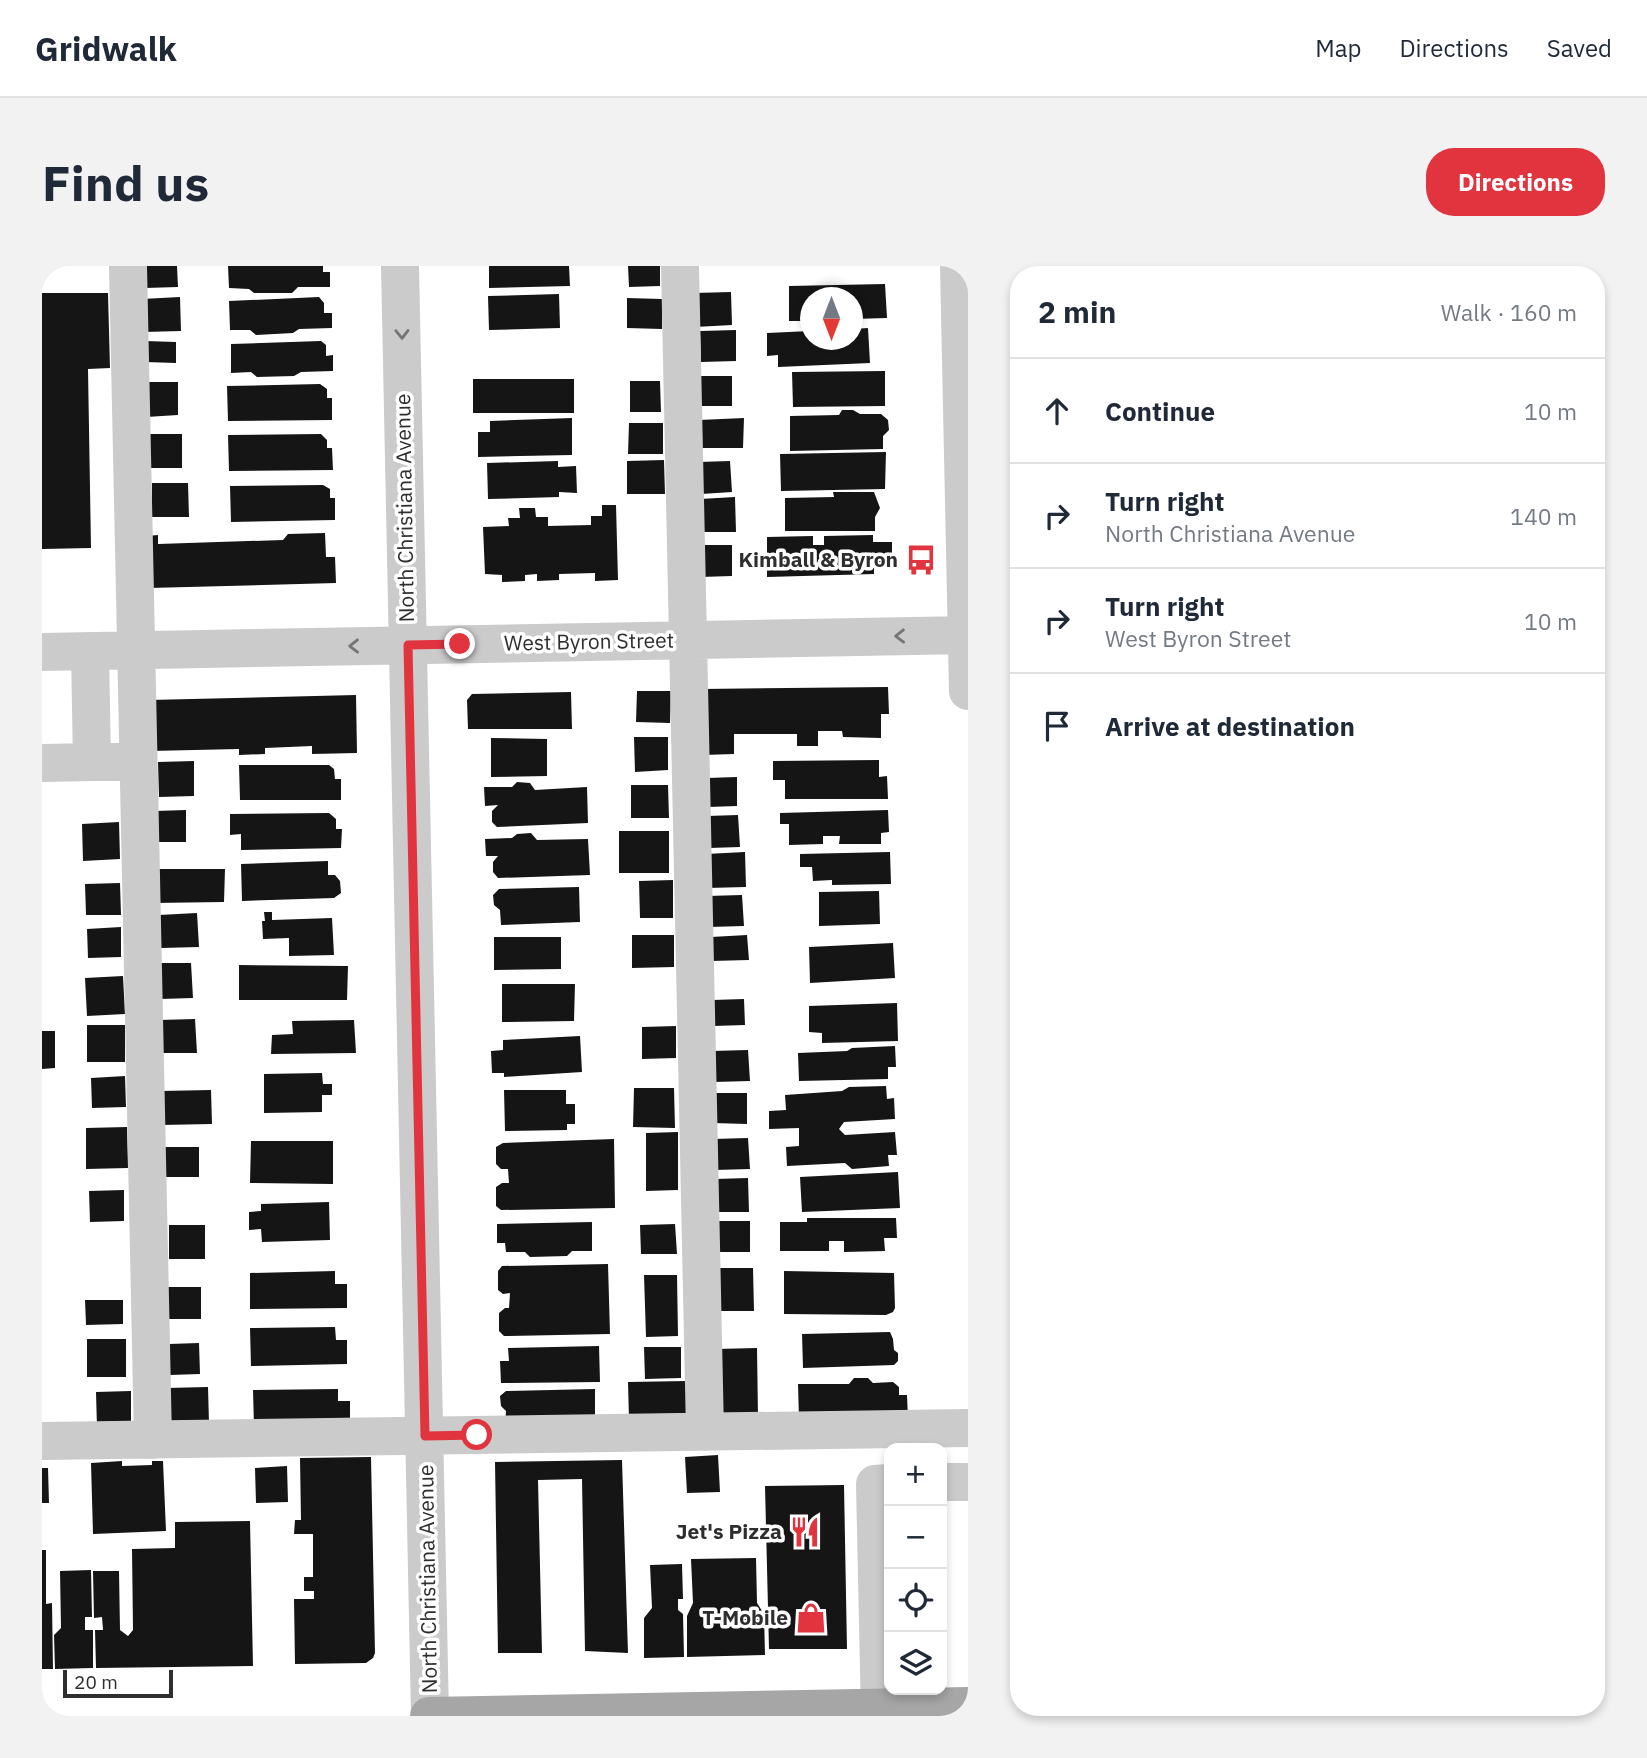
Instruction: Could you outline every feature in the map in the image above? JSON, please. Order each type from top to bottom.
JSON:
[{"type":"main road","points":[[430,1716],[879,1712],[968,1706]]},
{"type":"street","points":[[128,266],[153,1440]]},
{"type":"street","name":"North Christiana Avenue","points":[[400,266],[430,1716]]},
{"type":"street","points":[[680,266],[705,1432]]},
{"type":"street","points":[[959,266],[968,691]]},
{"type":"street","name":"West Byron Street","points":[[42,652],[967,635]]},
{"type":"street","points":[[90,652],[92,762]]},
{"type":"street","points":[[42,763],[137,762]]},
{"type":"street","points":[[42,1441],[968,1428]]},
{"type":"street","points":[[947,1482],[968,1482]]},
{"type":"street","points":[[879,1712],[875,1484],[884,1483]]},
{"type":"building","points":[[144,266],[177,266],[178,287],[145,288]]},
{"type":"building","points":[[228,266],[323,266],[323,272],[330,272],[330,287],[298,287],[292,293],[254,293],[249,289],[229,288]]},
{"type":"building","points":[[489,266],[569,266],[570,286],[489,288]]},
{"type":"building","points":[[628,266],[660,266],[660,286],[629,287]]},
{"type":"building","points":[[885,284],[887,318],[863,319],[863,287],[800,287],[800,321],[789,321],[789,286]]},
{"type":"building","points":[[731,292],[732,325],[695,327],[694,293]]},
{"type":"building","points":[[42,293],[108,293],[110,368],[88,369],[91,548],[42,549]]},
{"type":"building","points":[[559,294],[560,328],[489,330],[488,296]]},
{"type":"building","points":[[180,297],[181,331],[144,332],[142,299]]},
{"type":"building","points":[[319,297],[324,303],[324,313],[332,313],[332,328],[256,335],[250,330],[230,330],[229,301]]},
{"type":"building","points":[[627,298],[662,299],[662,329],[627,328]]},
{"type":"building","points":[[863,328],[868,328],[870,363],[778,367],[778,355],[767,356],[767,333],[800,331],[800,350],[863,350]]},
{"type":"building","points":[[736,330],[736,361],[701,362],[700,331]]},
{"type":"building","points":[[145,341],[176,342],[176,363],[145,362]]},
{"type":"building","points":[[321,341],[326,345],[326,356],[333,355],[333,371],[257,377],[251,372],[231,373],[231,344]]},
{"type":"building","points":[[885,371],[885,406],[793,407],[792,372]]},
{"type":"building","points":[[698,376],[732,376],[732,406],[699,406]]},
{"type":"building","points":[[473,379],[574,379],[574,413],[473,413]]},
{"type":"building","points":[[630,381],[660,381],[661,412],[630,412]]},
{"type":"building","points":[[145,382],[178,382],[178,415],[146,417]]},
{"type":"building","points":[[320,384],[327,389],[327,398],[332,398],[332,420],[228,421],[227,386]]},
{"type":"building","points":[[842,410],[853,410],[860,414],[881,414],[888,420],[889,430],[883,436],[883,449],[790,451],[790,416],[839,415]]},
{"type":"building","points":[[572,418],[572,455],[478,457],[478,432],[490,432],[490,421]]},
{"type":"building","points":[[744,418],[743,448],[700,448],[699,420]]},
{"type":"building","points":[[629,423],[663,423],[663,454],[628,454]]},
{"type":"building","points":[[147,434],[182,434],[182,468],[147,468]]},
{"type":"building","points":[[321,434],[327,440],[327,448],[332,448],[333,470],[229,471],[228,435]]},
{"type":"building","points":[[886,452],[885,489],[781,491],[780,454]]},
{"type":"building","points":[[664,460],[665,494],[627,494],[627,461]]},
{"type":"building","points":[[558,461],[558,467],[576,466],[577,493],[559,492],[559,497],[488,499],[487,463]]},
{"type":"building","points":[[730,461],[732,492],[701,494],[699,462]]},
{"type":"building","points":[[152,483],[188,483],[189,517],[152,517]]},
{"type":"building","points":[[323,485],[330,489],[330,498],[335,498],[335,520],[231,522],[230,486]]},
{"type":"building","points":[[833,492],[874,492],[880,508],[875,517],[875,531],[785,531],[785,498],[834,497]]},
{"type":"building","points":[[735,497],[736,532],[701,532],[700,499]]},
{"type":"building","points":[[602,505],[616,505],[618,580],[595,581],[595,573],[559,574],[559,580],[537,581],[537,574],[525,575],[525,581],[502,582],[502,575],[485,574],[483,527],[509,526],[508,518],[520,518],[519,508],[535,508],[536,517],[548,517],[548,526],[591,525],[591,516],[602,516]]},
{"type":"building","points":[[325,533],[326,557],[335,557],[336,583],[149,588],[147,536],[158,535],[158,544],[283,540],[288,534]]},
{"type":"building","points":[[873,535],[873,542],[892,542],[892,566],[874,567],[874,574],[767,577],[767,537],[813,536],[813,545],[824,545],[824,536]]},
{"type":"building","points":[[700,545],[732,545],[732,576],[700,577]]},
{"type":"building","points":[[888,687],[889,714],[881,714],[881,738],[843,737],[842,731],[818,731],[818,746],[797,746],[797,734],[734,734],[734,754],[703,755],[702,689]]},
{"type":"building","points":[[637,691],[671,691],[670,723],[636,722]]},
{"type":"building","points":[[571,692],[572,729],[468,729],[467,700],[472,694]]},
{"type":"building","points":[[356,695],[357,753],[312,754],[312,746],[265,748],[265,754],[239,755],[239,749],[150,751],[149,700]]},
{"type":"building","points":[[634,737],[668,737],[668,770],[635,772]]},
{"type":"building","points":[[491,738],[547,739],[547,776],[491,777]]},
{"type":"building","points":[[879,760],[879,777],[887,776],[888,799],[785,799],[785,780],[773,780],[773,761]]},
{"type":"building","points":[[194,761],[194,796],[159,797],[158,762]]},
{"type":"building","points":[[239,765],[329,765],[334,769],[335,779],[341,779],[341,800],[240,800]]},
{"type":"building","points":[[737,777],[737,806],[708,807],[707,778]]},
{"type":"building","points":[[517,782],[530,783],[535,790],[587,787],[588,823],[497,827],[492,822],[492,811],[498,805],[485,806],[484,787],[512,787]]},
{"type":"building","points":[[631,785],[668,785],[669,818],[631,818]]},
{"type":"building","points":[[186,810],[186,842],[155,842],[155,811]]},
{"type":"building","points":[[888,810],[889,832],[881,833],[881,844],[839,844],[840,836],[823,836],[823,844],[789,845],[789,824],[780,824],[780,813]]},
{"type":"building","points":[[329,813],[336,819],[336,829],[342,829],[341,848],[241,850],[241,834],[230,835],[230,814]]},
{"type":"building","points":[[738,815],[740,847],[709,848],[707,816]]},
{"type":"building","points":[[119,822],[120,859],[83,861],[82,824]]},
{"type":"building","points":[[619,831],[669,831],[669,873],[619,873]]},
{"type":"building","points":[[531,833],[537,840],[588,839],[590,875],[498,878],[493,872],[493,862],[498,856],[486,856],[485,839],[512,838],[517,834]]},
{"type":"building","points":[[745,852],[746,887],[707,888],[706,854]]},
{"type":"building","points":[[890,852],[891,884],[832,885],[832,880],[813,881],[812,867],[800,867],[800,854]]},
{"type":"building","points":[[328,861],[328,875],[335,875],[340,881],[341,893],[334,898],[242,901],[241,864]]},
{"type":"building","points":[[153,869],[225,869],[224,902],[152,903]]},
{"type":"building","points":[[673,880],[673,918],[640,918],[639,881]]},
{"type":"building","points":[[120,883],[121,915],[86,915],[85,884]]},
{"type":"building","points":[[579,887],[580,922],[501,925],[500,910],[494,905],[493,895],[499,889]]},
{"type":"building","points":[[879,891],[880,924],[819,926],[819,892]]},
{"type":"building","points":[[742,895],[744,926],[709,927],[707,896]]},
{"type":"building","points":[[264,912],[272,912],[272,920],[332,918],[334,955],[289,956],[289,938],[263,939]]},
{"type":"building","points":[[197,913],[199,947],[161,948],[159,915]]},
{"type":"building","points":[[121,927],[121,957],[88,958],[87,929]]},
{"type":"building","points":[[632,935],[674,935],[674,967],[632,968]]},
{"type":"building","points":[[747,935],[749,960],[711,961],[711,937]]},
{"type":"building","points":[[494,937],[561,937],[561,969],[494,970]]},
{"type":"building","points":[[893,943],[895,978],[810,983],[809,947]]},
{"type":"building","points":[[159,963],[191,963],[193,998],[160,999]]},
{"type":"building","points":[[239,965],[348,966],[347,1000],[239,1000]]},
{"type":"building","points":[[123,976],[125,1014],[87,1016],[85,978]]},
{"type":"building","points":[[502,984],[575,984],[574,1021],[502,1022]]},
{"type":"building","points":[[744,999],[745,1025],[713,1026],[712,1000]]},
{"type":"building","points":[[897,1003],[898,1041],[822,1043],[822,1033],[809,1032],[809,1006]]},
{"type":"building","points":[[195,1019],[197,1053],[161,1053],[159,1020]]},
{"type":"building","points":[[354,1020],[356,1053],[271,1054],[272,1035],[293,1034],[292,1021]]},
{"type":"building","points":[[87,1025],[125,1025],[125,1062],[87,1062]]},
{"type":"building","points":[[676,1026],[676,1058],[642,1059],[642,1027]]},
{"type":"building","points":[[42,1031],[55,1031],[55,1068],[42,1069]]},
{"type":"building","points":[[580,1036],[582,1072],[504,1077],[504,1073],[492,1073],[491,1051],[503,1050],[503,1040]]},
{"type":"building","points":[[895,1046],[896,1067],[888,1067],[888,1079],[799,1081],[798,1053]]},
{"type":"building","points":[[748,1050],[750,1081],[713,1082],[712,1051]]},
{"type":"building","points":[[322,1073],[323,1084],[332,1084],[332,1095],[322,1095],[322,1112],[264,1113],[264,1074]]},
{"type":"building","points":[[125,1076],[126,1107],[92,1108],[91,1078]]},
{"type":"building","points":[[886,1086],[887,1099],[894,1098],[895,1119],[844,1122],[839,1129],[845,1135],[895,1132],[897,1155],[888,1155],[889,1166],[852,1169],[845,1163],[787,1166],[786,1147],[799,1146],[799,1128],[769,1129],[769,1111],[786,1110],[785,1095],[842,1091],[849,1087]]},
{"type":"building","points":[[634,1088],[674,1088],[675,1128],[633,1127]]},
{"type":"building","points":[[211,1090],[212,1124],[161,1125],[161,1091]]},
{"type":"building","points":[[504,1090],[566,1090],[566,1104],[575,1104],[575,1124],[567,1124],[567,1130],[505,1131]]},
{"type":"building","points":[[714,1093],[747,1093],[747,1124],[713,1123]]},
{"type":"building","points":[[127,1127],[128,1168],[86,1169],[86,1128]]},
{"type":"building","points":[[678,1132],[678,1190],[646,1191],[646,1133]]},
{"type":"building","points":[[748,1138],[750,1169],[715,1170],[713,1139]]},
{"type":"building","points":[[614,1139],[615,1208],[501,1210],[496,1206],[496,1187],[509,1183],[508,1169],[501,1169],[496,1164],[496,1147],[503,1143]]},
{"type":"building","points":[[251,1141],[333,1141],[333,1184],[250,1183]]},
{"type":"building","points":[[161,1147],[199,1147],[199,1177],[162,1177]]},
{"type":"building","points":[[898,1172],[900,1208],[802,1212],[800,1177]]},
{"type":"building","points":[[748,1178],[749,1212],[716,1212],[715,1179]]},
{"type":"building","points":[[124,1190],[124,1221],[90,1222],[89,1191]]},
{"type":"building","points":[[329,1202],[330,1240],[262,1242],[261,1229],[249,1230],[249,1212],[261,1211],[261,1204]]},
{"type":"building","points":[[807,1218],[896,1218],[897,1238],[884,1238],[885,1251],[844,1252],[844,1241],[829,1241],[829,1251],[780,1251],[780,1222],[807,1222]]},
{"type":"building","points":[[715,1221],[750,1221],[750,1252],[716,1252]]},
{"type":"building","points":[[592,1222],[592,1251],[572,1251],[567,1256],[530,1257],[525,1252],[506,1252],[505,1243],[497,1243],[497,1224]]},
{"type":"building","points":[[675,1224],[677,1254],[641,1254],[640,1225]]},
{"type":"building","points":[[169,1225],[205,1225],[205,1259],[169,1259]]},
{"type":"building","points":[[608,1264],[610,1334],[504,1336],[499,1331],[499,1313],[509,1308],[510,1293],[503,1294],[498,1290],[498,1271],[502,1266]]},
{"type":"building","points":[[718,1268],[753,1268],[754,1311],[719,1311]]},
{"type":"building","points":[[335,1271],[335,1284],[347,1284],[347,1308],[250,1309],[250,1273]]},
{"type":"building","points":[[784,1271],[894,1273],[895,1308],[886,1315],[784,1314]]},
{"type":"building","points":[[644,1275],[677,1275],[678,1336],[646,1337]]},
{"type":"building","points":[[167,1287],[201,1287],[201,1319],[167,1319]]},
{"type":"building","points":[[85,1300],[123,1300],[123,1324],[86,1325]]},
{"type":"building","points":[[335,1327],[336,1340],[347,1340],[347,1364],[251,1366],[250,1328]]},
{"type":"building","points":[[890,1332],[894,1350],[898,1353],[898,1361],[894,1365],[803,1368],[802,1334]]},
{"type":"building","points":[[87,1339],[126,1339],[126,1377],[87,1377]]},
{"type":"building","points":[[199,1343],[200,1374],[170,1375],[169,1344]]},
{"type":"building","points":[[599,1346],[600,1382],[501,1383],[500,1361],[509,1361],[508,1348]]},
{"type":"building","points":[[644,1347],[681,1347],[681,1378],[645,1379]]},
{"type":"building","points":[[757,1348],[758,1417],[717,1418],[716,1349]]},
{"type":"building","points":[[854,1378],[868,1378],[873,1383],[893,1382],[899,1387],[899,1395],[907,1395],[908,1419],[799,1420],[798,1384],[849,1384]]},
{"type":"building","points":[[687,1381],[687,1418],[629,1420],[628,1382]]},
{"type":"building","points":[[208,1387],[209,1423],[166,1424],[166,1388]]},
{"type":"building","points":[[338,1389],[338,1401],[350,1401],[350,1426],[254,1427],[253,1390]]},
{"type":"building","points":[[595,1389],[595,1423],[505,1425],[506,1411],[501,1406],[500,1396],[506,1391]]},
{"type":"building","points":[[131,1391],[131,1427],[97,1428],[96,1392]]},
{"type":"building","points":[[718,1455],[720,1492],[687,1493],[685,1457]]},
{"type":"building","points":[[371,1457],[375,1653],[366,1663],[295,1664],[294,1599],[314,1599],[314,1591],[304,1591],[304,1577],[313,1577],[313,1534],[294,1534],[295,1520],[301,1520],[300,1458]]},
{"type":"building","points":[[622,1460],[628,1653],[585,1651],[582,1479],[538,1480],[542,1653],[498,1653],[495,1462]]},
{"type":"building","points":[[122,1461],[122,1466],[152,1465],[152,1461],[163,1461],[166,1531],[93,1534],[91,1463]]},
{"type":"building","points":[[287,1466],[288,1502],[256,1503],[255,1468]]},
{"type":"building","points":[[42,1468],[48,1468],[49,1503],[42,1503]]},
{"type":"building","points":[[844,1485],[847,1649],[769,1649],[765,1486]]},
{"type":"building","points":[[250,1521],[253,1666],[96,1668],[95,1630],[103,1630],[102,1617],[94,1618],[93,1571],[119,1571],[120,1630],[128,1636],[133,1630],[132,1549],[175,1548],[175,1522]]},
{"type":"building","points":[[42,1550],[46,1550],[46,1604],[52,1603],[53,1669],[42,1669]]},
{"type":"building","points":[[756,1558],[757,1603],[764,1614],[765,1655],[687,1657],[687,1616],[693,1603],[691,1559]]},
{"type":"building","points":[[682,1564],[683,1599],[678,1599],[678,1610],[683,1614],[684,1657],[644,1658],[644,1618],[652,1608],[650,1565]]},
{"type":"building","points":[[91,1570],[92,1617],[85,1617],[85,1630],[93,1630],[93,1668],[55,1669],[54,1635],[61,1628],[60,1571]]},
{"type":"place","name":"Kimball & Byron","points":[[921,560]]},
{"type":"place","name":"Jet's Pizza","points":[[805,1532]]},
{"type":"place","name":"T-Mobile","points":[[811,1618]]},
{"type":"route","points":[[460,644],[408,645],[425,1436],[477,1435]]}]
